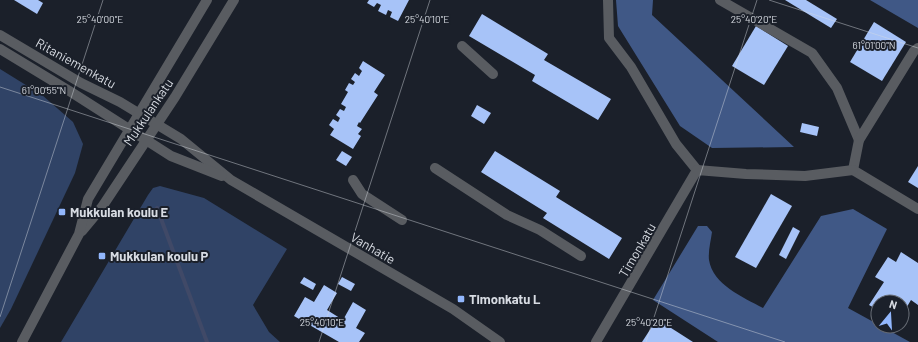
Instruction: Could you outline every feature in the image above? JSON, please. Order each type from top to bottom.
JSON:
[{"type":"street","name":"Mukkulankatu","points":[[79,234],[88,199],[207,0]]},
{"type":"street","name":"Mukkulankatu","points":[[22,342],[79,234],[102,207],[234,0]]},
{"type":"street","points":[[608,0],[609,38],[631,67],[676,144],[697,170],[746,174],[805,176],[853,170],[918,209]]},
{"type":"street","points":[[720,0],[812,53],[837,88],[859,140]]},
{"type":"street","name":"Ritaniemenkatu","points":[[0,35],[81,83],[139,114]]},
{"type":"street","points":[[462,46],[493,74]]},
{"type":"street","points":[[853,170],[859,140],[914,51],[918,48]]},
{"type":"street","name":"Ritaniemenkatu","points":[[0,49],[130,129]]},
{"type":"street","name":"Vanhatie","points":[[139,114],[192,147],[231,180]]},
{"type":"street","name":"Vanhatie","points":[[130,129],[171,156],[231,180],[453,309],[500,342]]},
{"type":"street","points":[[435,168],[507,215],[540,230],[581,256]]},
{"type":"street","name":"Timonkatu","points":[[596,342],[697,170]]},
{"type":"street","points":[[353,180],[362,194],[402,220]]},
{"type":"shaded area","points":[[616,0],[653,0],[652,15],[794,147],[712,148],[680,126],[618,26]]},
{"type":"shaded area","points":[[870,0],[918,0],[918,28]]},
{"type":"shaded area","points":[[0,69],[42,95],[73,122],[83,144],[75,173],[11,309],[0,328]]},
{"type":"shaded area","points":[[160,186],[204,198],[287,249],[253,305],[269,332],[280,342],[61,342],[148,195],[153,188]]},
{"type":"shaded area","points":[[853,209],[887,229],[848,308],[870,320],[870,334],[895,334],[910,342],[718,342],[653,300],[698,226],[707,226],[712,232],[709,260],[716,276],[738,295],[763,308],[821,216]]},
{"type":"building","points":[[14,0],[38,0],[43,3],[37,14]]},
{"type":"building","points":[[369,0],[409,0],[398,21],[390,17],[392,12],[388,10],[386,15],[378,11],[381,5],[377,3],[374,7],[367,3]]},
{"type":"building","points":[[785,0],[806,0],[837,19],[831,28]]},
{"type":"building","points":[[482,14],[548,54],[544,60],[611,99],[598,120],[532,81],[535,75],[469,36]]},
{"type":"building","points":[[874,22],[906,42],[882,81],[850,62]]},
{"type":"building","points":[[756,26],[788,46],[764,85],[732,66]]},
{"type":"building","points":[[363,61],[385,75],[374,92],[378,95],[357,126],[362,129],[358,134],[361,136],[353,149],[330,135],[334,129],[329,125],[333,119],[338,122],[340,118],[336,115],[340,109],[344,111],[346,107],[341,104],[348,92],[345,90],[349,83],[353,85],[355,82],[351,79],[355,73],[359,76],[362,71],[359,68]]},
{"type":"building","points":[[477,105],[491,113],[484,124],[471,116]]},
{"type":"building","points":[[802,123],[819,127],[817,136],[800,132]]},
{"type":"building","points":[[342,151],[352,157],[346,166],[336,160]]},
{"type":"building","points":[[495,151],[560,191],[556,197],[622,238],[609,259],[543,218],[547,213],[481,172]]},
{"type":"building","points":[[918,166],[918,188],[908,182]]},
{"type":"building","points":[[771,194],[792,206],[756,268],[735,257]]},
{"type":"building","points":[[793,227],[800,231],[786,259],[779,255]]},
{"type":"building","points":[[901,252],[918,263],[918,305],[911,300],[910,302],[910,294],[876,294],[884,282],[875,277],[888,257],[896,262]]},
{"type":"building","points":[[304,277],[316,284],[313,290],[300,283]]},
{"type":"building","points":[[342,277],[355,284],[351,291],[338,284]]},
{"type":"building","points":[[324,285],[337,293],[327,310],[343,320],[353,302],[366,310],[356,328],[365,333],[359,342],[339,342],[294,316],[305,297],[314,302]]},
{"type":"building","points":[[657,319],[693,342],[642,342]]},
{"type":"waterway","points":[[157,208],[207,342]]},
{"type":"place","name":"Mukkulan koulu E","points":[[62,212]]},
{"type":"place","name":"Mukkulan koulu P","points":[[102,256]]},
{"type":"place","name":"Timonkatu L","points":[[461,299]]}]
